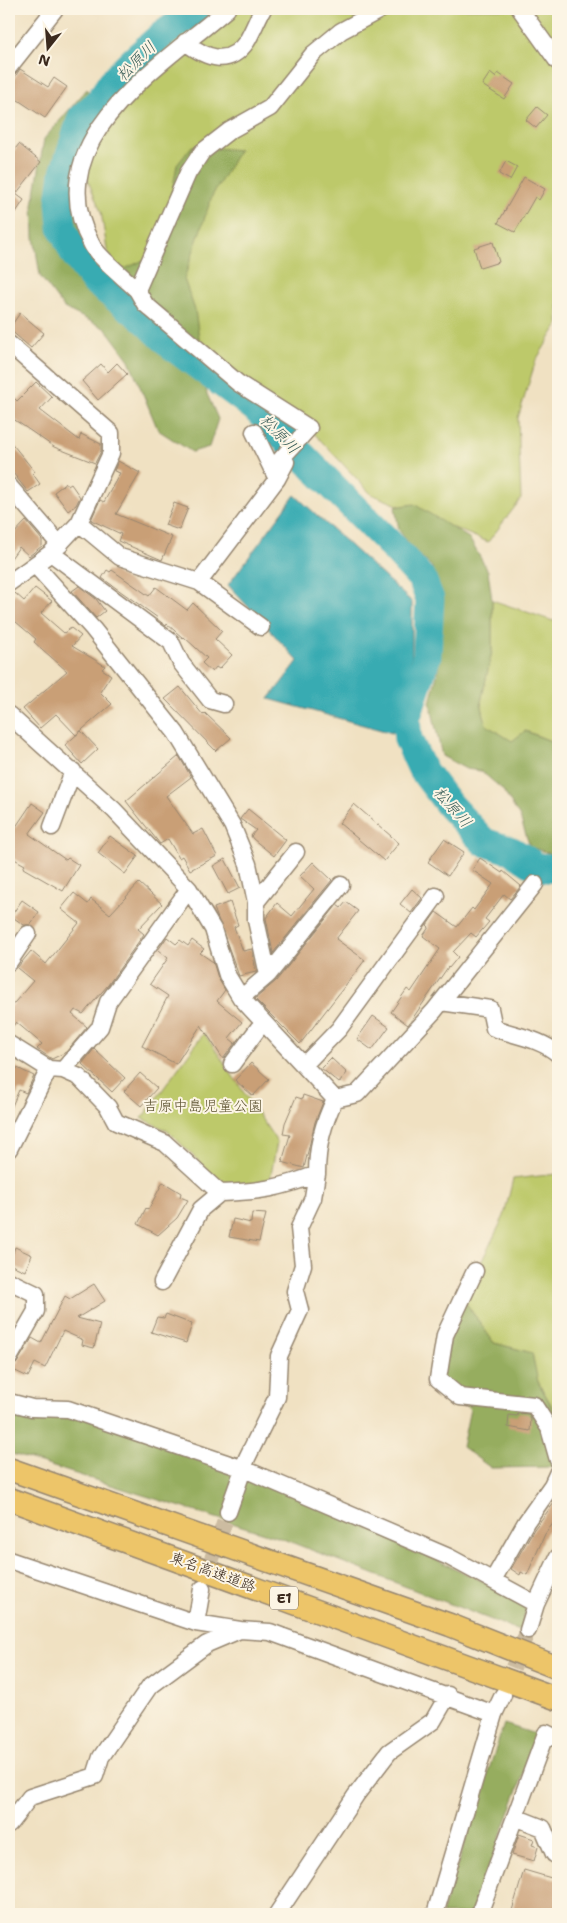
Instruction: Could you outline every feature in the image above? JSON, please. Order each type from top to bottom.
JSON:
[{"type":"highway","name":"東名高速道路","points":[[9,1469],[450,1625],[558,1668]]},
{"type":"highway","name":"東名高速道路","points":[[9,1499],[558,1699]]},
{"type":"street","points":[[9,67],[55,9]]},
{"type":"street","points":[[199,582],[277,479],[286,462],[281,459],[309,428],[238,383],[145,304],[137,290],[92,247],[82,222],[76,186],[90,140],[117,105],[150,70],[227,9]]},
{"type":"street","points":[[185,42],[200,54],[217,59],[232,54],[246,42],[264,9]]},
{"type":"street","points":[[137,290],[188,174],[202,152],[229,131],[270,108],[313,54],[341,31],[382,9]]},
{"type":"street","points":[[520,9],[558,62]]},
{"type":"street","points":[[9,344],[112,433],[111,453],[79,523],[36,566],[9,583]]},
{"type":"street","points":[[254,432],[277,479]]},
{"type":"street","points":[[9,486],[55,549],[170,642],[181,664],[210,700],[224,704]]},
{"type":"street","points":[[79,523],[120,557],[199,582],[261,627]]},
{"type":"street","points":[[36,566],[93,629],[176,733],[232,825],[248,864],[256,902],[256,920],[268,975]]},
{"type":"street","points":[[9,715],[114,810],[189,889],[213,930],[228,975],[241,998],[305,1064],[335,1099]]},
{"type":"street","points":[[52,827],[73,771]]},
{"type":"street","points":[[256,902],[296,852]]},
{"type":"street","points":[[335,1099],[357,1094],[441,1002],[535,884]]},
{"type":"street","points":[[241,998],[268,975],[341,885]]},
{"type":"street","points":[[9,1149],[56,1069],[100,1027],[108,1002],[189,889]]},
{"type":"street","points":[[305,1064],[339,1029],[436,896]]},
{"type":"street","points":[[9,962],[28,934]]},
{"type":"street","points":[[441,1002],[490,1009],[494,1028],[521,1038],[538,1041],[558,1054]]},
{"type":"street","points":[[232,1064],[263,1022]]},
{"type":"street","points":[[9,1044],[56,1069],[79,1077],[108,1108],[116,1122],[164,1143],[220,1193]]},
{"type":"street","points":[[228,1512],[244,1468],[277,1397],[279,1356],[300,1310],[296,1291],[303,1265],[299,1228],[313,1198],[317,1174],[317,1148],[322,1128],[335,1099]]},
{"type":"street","points":[[162,1282],[201,1209],[220,1193],[259,1192],[286,1186],[317,1174]]},
{"type":"street","points":[[475,1271],[445,1335],[438,1380],[460,1397],[534,1405],[549,1428],[558,1460]]},
{"type":"street","points":[[9,1282],[36,1294],[36,1311],[9,1358]]},
{"type":"street","points":[[9,1402],[32,1408],[68,1409],[244,1468],[449,1557],[536,1604]]},
{"type":"street","points":[[493,1580],[526,1522],[558,1472]]},
{"type":"street","points":[[528,1630],[536,1604],[558,1557]]},
{"type":"street","points":[[9,1560],[196,1623],[240,1630],[270,1632],[494,1714]]},
{"type":"street","points":[[196,1623],[202,1588]]},
{"type":"street","points":[[9,1824],[30,1797],[95,1776],[101,1757],[148,1687],[207,1644],[240,1630]]},
{"type":"street","points":[[435,1914],[494,1714],[503,1695]]},
{"type":"street","points":[[277,1914],[356,1795],[389,1752],[433,1721],[448,1696]]},
{"type":"street","points":[[478,1914],[546,1733],[558,1739]]},
{"type":"street","points":[[515,1817],[542,1828],[554,1854],[558,1856]]},
{"type":"green space","points":[[222,9],[558,9],[558,325],[536,360],[518,418],[521,499],[488,542],[371,494],[309,428],[243,386],[109,262],[101,212],[84,171],[94,119],[181,35]]},
{"type":"green space","points":[[87,89],[95,106],[64,173],[101,280],[161,252],[177,165],[192,146],[239,150],[212,196],[184,279],[195,310],[207,394],[218,419],[209,447],[192,452],[158,430],[129,360],[106,329],[64,308],[40,276],[34,237],[33,205],[44,139]]},
{"type":"green space","points":[[414,504],[469,538],[488,571],[492,600],[492,651],[481,702],[486,725],[512,741],[525,731],[558,744],[558,856],[530,847],[520,817],[502,789],[481,771],[466,769],[442,756],[430,702],[438,672],[440,628],[432,567],[411,547],[399,530],[395,507]]},
{"type":"green space","points":[[492,600],[553,621],[558,618],[558,744],[526,731],[512,742],[486,725],[481,702],[492,651]]},
{"type":"green space","name":"吉原中島児童公園","points":[[204,1033],[277,1142],[269,1186],[224,1186],[168,1131],[142,1118]]},
{"type":"green space","points":[[557,1174],[558,1417],[536,1378],[532,1353],[494,1343],[463,1299],[504,1216],[513,1179]]},
{"type":"green space","points":[[463,1299],[494,1343],[532,1353],[538,1382],[558,1418],[558,1467],[491,1468],[462,1447],[470,1409],[438,1379]]},
{"type":"green space","points":[[9,1412],[23,1419],[84,1414],[232,1465],[519,1598],[526,1610],[520,1631],[283,1539],[9,1453]]},
{"type":"green space","points":[[504,1724],[538,1735],[472,1914],[441,1914]]},
{"type":"water","points":[[295,495],[412,602],[412,656],[392,733],[269,699],[298,661],[228,585]]},
{"type":"building","points":[[20,69],[48,87],[54,78],[67,87],[45,118],[9,94],[9,86]]},
{"type":"building","points":[[490,73],[495,77],[498,73],[514,84],[504,99],[482,85]]},
{"type":"building","points":[[537,107],[547,115],[536,128],[526,120]]},
{"type":"building","points":[[19,144],[41,162],[16,194],[24,200],[9,223],[9,157]]},
{"type":"building","points":[[506,161],[517,167],[510,180],[499,174]]},
{"type":"building","points":[[524,177],[545,189],[539,200],[535,197],[515,232],[498,223]]},
{"type":"building","points":[[493,242],[499,262],[480,268],[474,248]]},
{"type":"building","points":[[20,313],[44,333],[31,348],[9,329]]},
{"type":"building","points":[[117,363],[127,374],[98,400],[82,381],[101,364],[108,372]]},
{"type":"building","points":[[36,382],[52,397],[40,410],[79,440],[81,434],[101,444],[101,451],[95,463],[54,447],[9,416],[9,393],[17,401]]},
{"type":"building","points":[[9,440],[35,472],[33,474],[40,484],[28,492],[9,468]]},
{"type":"building","points":[[118,461],[140,473],[116,514],[172,537],[162,560],[118,541],[121,534],[91,520],[100,500],[104,502],[120,473],[114,471]]},
{"type":"building","points":[[66,483],[68,486],[71,484],[80,497],[76,505],[68,511],[54,492]]},
{"type":"building","points":[[174,503],[188,508],[179,530],[165,525]]},
{"type":"building","points":[[26,521],[42,540],[42,546],[29,556],[19,547],[9,561],[9,539]]},
{"type":"building","points":[[107,570],[110,572],[112,570],[149,596],[156,587],[187,610],[193,603],[222,631],[215,639],[232,655],[219,669],[216,667],[212,672],[202,663],[207,658],[184,637],[167,624],[166,626],[158,618],[102,578]]},
{"type":"building","points":[[79,586],[96,599],[105,611],[96,618],[72,591]]},
{"type":"building","points":[[35,588],[52,601],[41,613],[64,633],[71,628],[81,636],[72,646],[105,666],[102,669],[111,675],[100,692],[112,704],[76,735],[56,714],[40,728],[23,709],[67,671],[34,642],[36,639],[9,616],[9,601],[15,593],[24,601]]},
{"type":"building","points":[[180,687],[203,715],[205,713],[231,738],[216,751],[165,699]]},
{"type":"building","points":[[81,731],[98,749],[82,764],[65,745]]},
{"type":"building","points":[[179,756],[191,777],[166,796],[193,834],[203,829],[217,856],[190,870],[182,856],[179,858],[168,839],[160,844],[126,801]]},
{"type":"building","points":[[32,803],[45,812],[29,834],[66,860],[68,858],[79,865],[63,891],[23,868],[25,865],[9,856],[9,824],[15,828]]},
{"type":"building","points":[[354,804],[399,843],[384,861],[339,823]]},
{"type":"building","points":[[248,809],[286,840],[274,856],[253,839],[251,836],[256,830],[240,819]]},
{"type":"building","points":[[110,836],[138,856],[125,874],[98,853]]},
{"type":"building","points":[[444,839],[464,852],[448,876],[428,862]]},
{"type":"building","points":[[480,858],[502,873],[503,871],[521,886],[510,899],[504,894],[485,919],[489,922],[476,937],[471,933],[453,952],[458,957],[448,967],[408,1025],[391,1012],[407,989],[411,992],[440,949],[423,936],[429,927],[427,925],[436,912],[457,927],[472,908],[474,910],[493,884],[472,870]]},
{"type":"building","points":[[225,859],[240,888],[228,894],[213,866]]},
{"type":"building","points":[[313,862],[332,880],[273,953],[266,918],[277,903],[292,916],[314,889],[300,876]]},
{"type":"building","points":[[139,883],[162,904],[138,929],[144,934],[108,985],[83,1014],[75,1010],[72,1014],[87,1027],[66,1052],[52,1059],[37,1049],[42,1044],[16,1022],[9,1031],[9,1009],[33,981],[17,968],[31,951],[46,964],[79,923],[61,909],[74,893],[88,904],[91,899],[110,914]]},
{"type":"building","points":[[412,889],[422,898],[411,913],[400,904]]},
{"type":"building","points":[[22,900],[39,912],[30,925],[24,925],[11,916]]},
{"type":"building","points":[[230,902],[238,925],[234,927],[243,951],[252,949],[256,972],[239,976],[214,908]]},
{"type":"building","points":[[346,902],[358,911],[336,939],[365,960],[300,1044],[255,999],[276,981],[337,905],[341,908]]},
{"type":"building","points":[[167,937],[176,944],[180,940],[188,946],[192,940],[204,949],[200,953],[213,962],[218,978],[225,990],[217,1001],[242,1022],[229,1038],[235,1043],[223,1059],[201,1025],[176,1064],[142,1046],[168,996],[150,984],[168,958],[158,950]]},
{"type":"building","points":[[373,1016],[389,1027],[372,1050],[357,1039]]},
{"type":"building","points":[[94,1049],[125,1078],[112,1092],[82,1064]]},
{"type":"building","points":[[331,1058],[347,1073],[339,1083],[321,1068]]},
{"type":"building","points":[[251,1063],[269,1079],[253,1096],[235,1080]]},
{"type":"building","points":[[9,1064],[34,1076],[26,1093],[19,1090],[9,1113]]},
{"type":"building","points":[[140,1073],[157,1088],[141,1106],[124,1091]]},
{"type":"building","points":[[303,1095],[323,1102],[315,1122],[304,1168],[282,1162],[290,1135],[283,1134],[285,1123],[296,1097],[302,1099]]},
{"type":"building","points":[[163,1182],[181,1193],[180,1197],[188,1200],[177,1218],[158,1235],[138,1224]]},
{"type":"building","points":[[252,1213],[266,1214],[259,1242],[229,1237],[233,1219],[251,1223]]},
{"type":"building","points":[[15,1247],[32,1255],[25,1271],[9,1264]]},
{"type":"building","points":[[94,1284],[105,1301],[77,1318],[100,1324],[94,1348],[82,1345],[83,1340],[63,1331],[45,1368],[35,1363],[28,1377],[9,1368],[17,1363],[32,1338],[41,1343],[65,1296],[70,1299]]},
{"type":"building","points":[[166,1314],[192,1324],[186,1343],[151,1332],[157,1317],[164,1318]]},
{"type":"building","points":[[518,1413],[528,1414],[531,1419],[530,1431],[508,1427],[509,1415],[517,1416]]},
{"type":"building","points":[[558,1498],[558,1517],[545,1534],[527,1575],[521,1572],[520,1575],[511,1569],[534,1529]]},
{"type":"building","points":[[519,1834],[534,1839],[532,1845],[538,1847],[534,1861],[512,1855]]},
{"type":"building","points":[[524,1870],[558,1880],[558,1914],[511,1914]]},
{"type":"waterway","name":"松原川","points":[[199,9],[162,35],[134,60],[112,82],[99,102],[82,117],[64,173],[60,202],[62,228],[74,253],[94,281],[144,319],[172,346],[254,407],[389,543],[422,579],[430,599],[427,656],[406,719],[408,739],[422,769],[450,806],[484,842],[512,851],[537,867],[558,869]]},
{"type":"tunnel","points":[[204,1582],[228,1512]]},
{"type":"tunnel","points":[[504,1690],[528,1630]]}]
